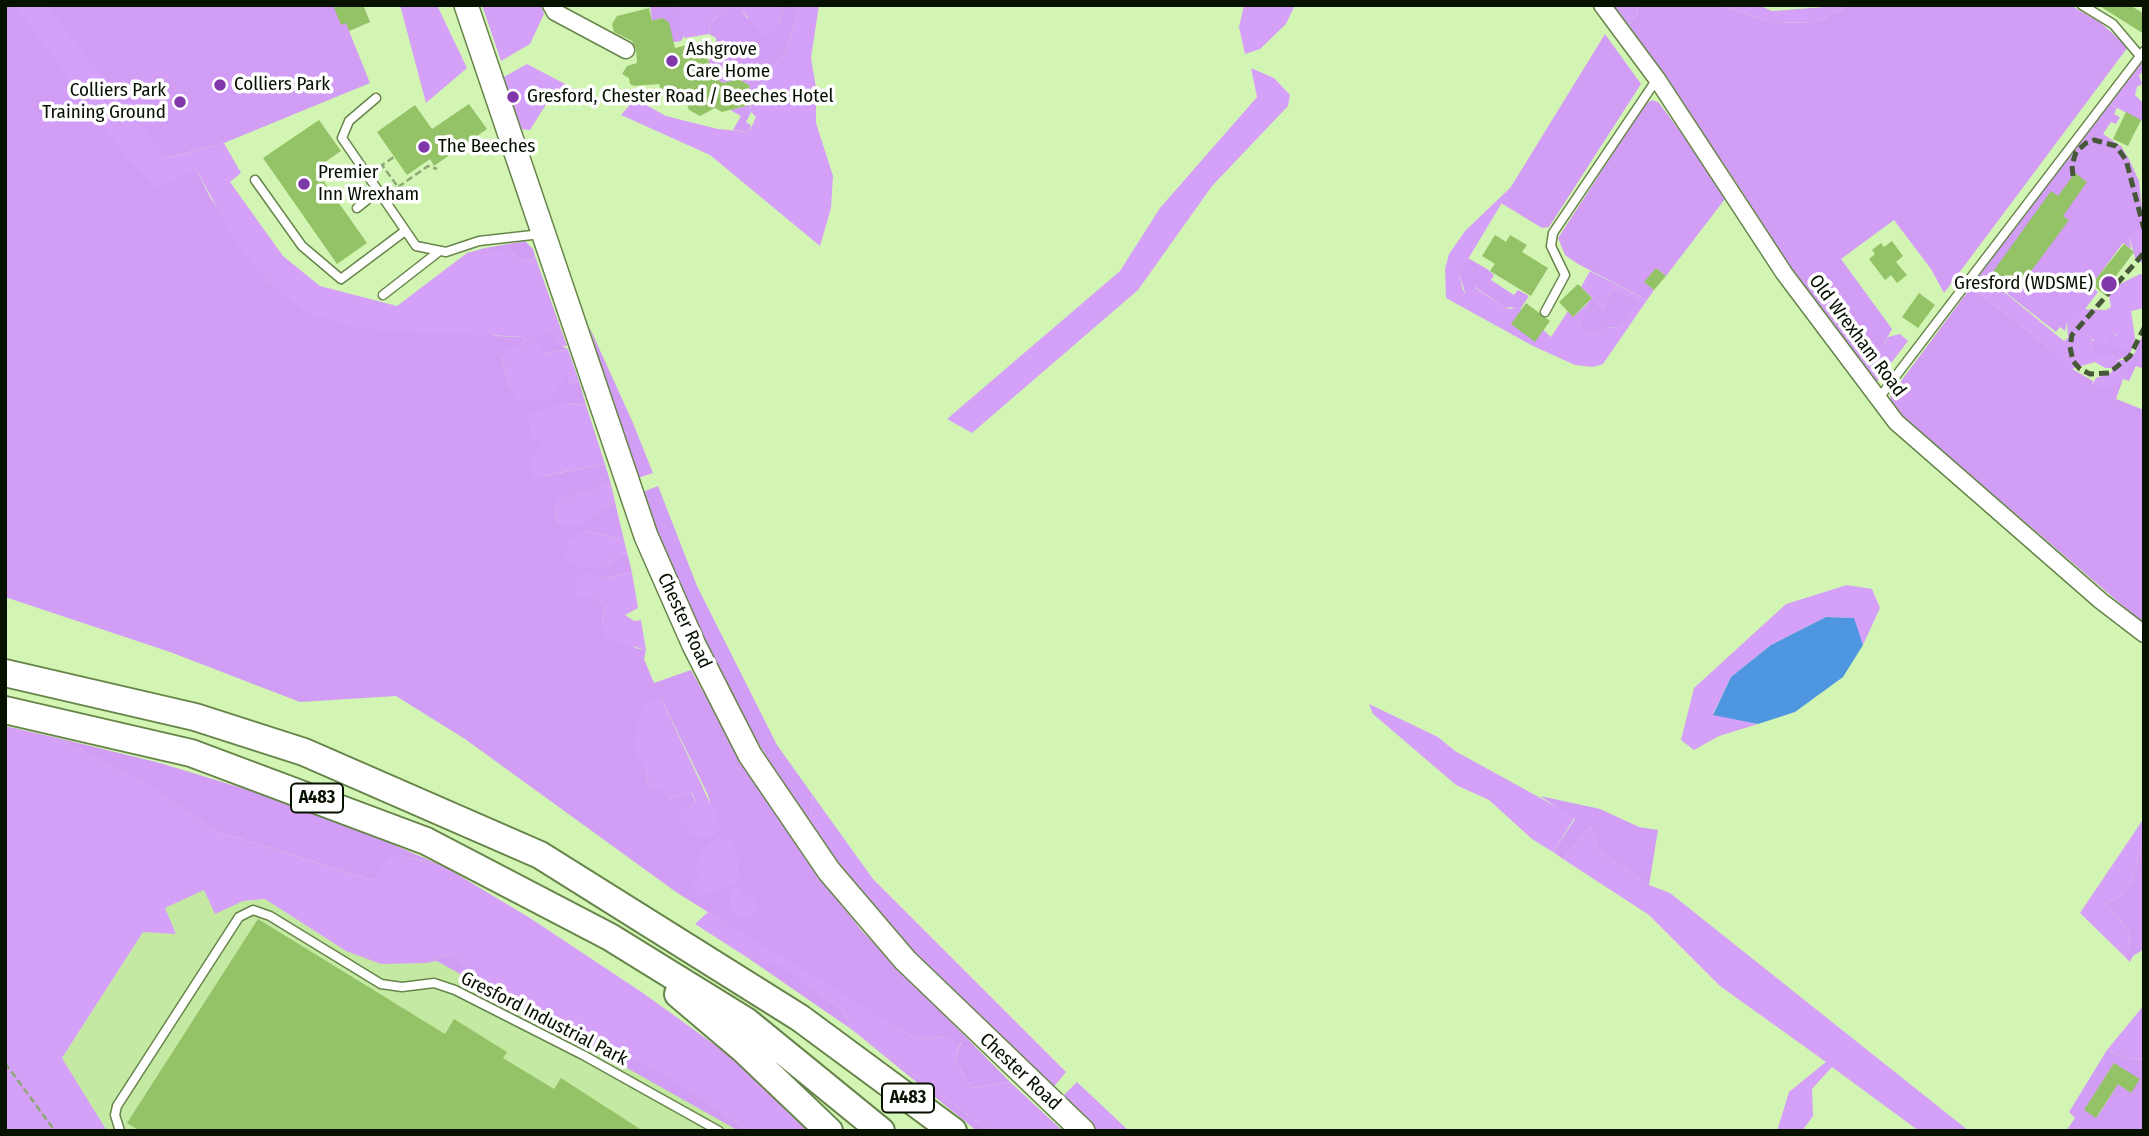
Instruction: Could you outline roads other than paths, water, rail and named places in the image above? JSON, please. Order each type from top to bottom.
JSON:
[{"type":"highway","name":"A483","points":[[5,673],[195,717],[304,752],[540,855],[800,1018],[953,1131]]},
{"type":"highway","name":"A483","points":[[5,710],[191,753],[299,791],[426,841],[610,937],[746,1021],[881,1131]]},
{"type":"highway","name":"A483","points":[[610,937],[743,1049],[830,1131]]},
{"type":"highway","name":"A483","points":[[863,1066],[936,1131]]},
{"type":"main road","name":"Chester Road","points":[[466,5],[646,536],[694,645],[750,755],[830,871],[905,960],[1083,1131]]},
{"type":"street","points":[[551,5],[555,12],[626,51]]},
{"type":"street","name":"Old Wrexham Road","points":[[1602,5],[1657,79],[1784,273],[1896,422],[2101,601],[2144,634]]},
{"type":"lane","points":[[1879,398],[2142,53],[2112,24],[2082,5]]},
{"type":"lane","points":[[1545,312],[1565,275],[1551,246],[1553,233],[1657,79]]},
{"type":"lane","points":[[376,98],[349,121],[341,138],[416,246],[438,253]]},
{"type":"lane","points":[[255,180],[302,246],[341,279],[405,231]]},
{"type":"lane","points":[[357,208],[377,192]]},
{"type":"lane","points":[[383,295],[438,253],[479,242],[544,233]]},
{"type":"lane","name":"Gresford Industrial Park","points":[[120,1131],[115,1115],[117,1106],[239,917],[253,910],[261,911],[381,984],[402,987],[434,983],[455,990],[583,1055],[719,1131]]},
{"type":"water","points":[[1826,617],[1854,618],[1863,645],[1843,677],[1795,712],[1758,724],[1713,715],[1731,677],[1771,645]]},
{"type":"railway","points":[[2073,176],[2072,165],[2076,152],[2086,143],[2094,140],[2116,146],[2126,160],[2144,229]]},
{"type":"railway","points":[[2143,254],[2072,335],[2070,347],[2073,361],[2080,369],[2090,374],[2109,373],[2130,356],[2144,328]]},
{"type":"place","name":"Ashgrove Care Home","points":[[672,61]]},
{"type":"place","name":"Colliers Park","points":[[220,85]]},
{"type":"place","name":"Gresford, Chester Road / Beeches Hotel","points":[[513,97]]},
{"type":"place","name":"Colliers Park Training Ground","points":[[180,102]]},
{"type":"place","name":"The Beeches","points":[[424,147]]},
{"type":"place","name":"Premier Inn Wrexham","points":[[304,184]]},
{"type":"place","name":"Gresford (WDSME)","points":[[2109,284]]}]
